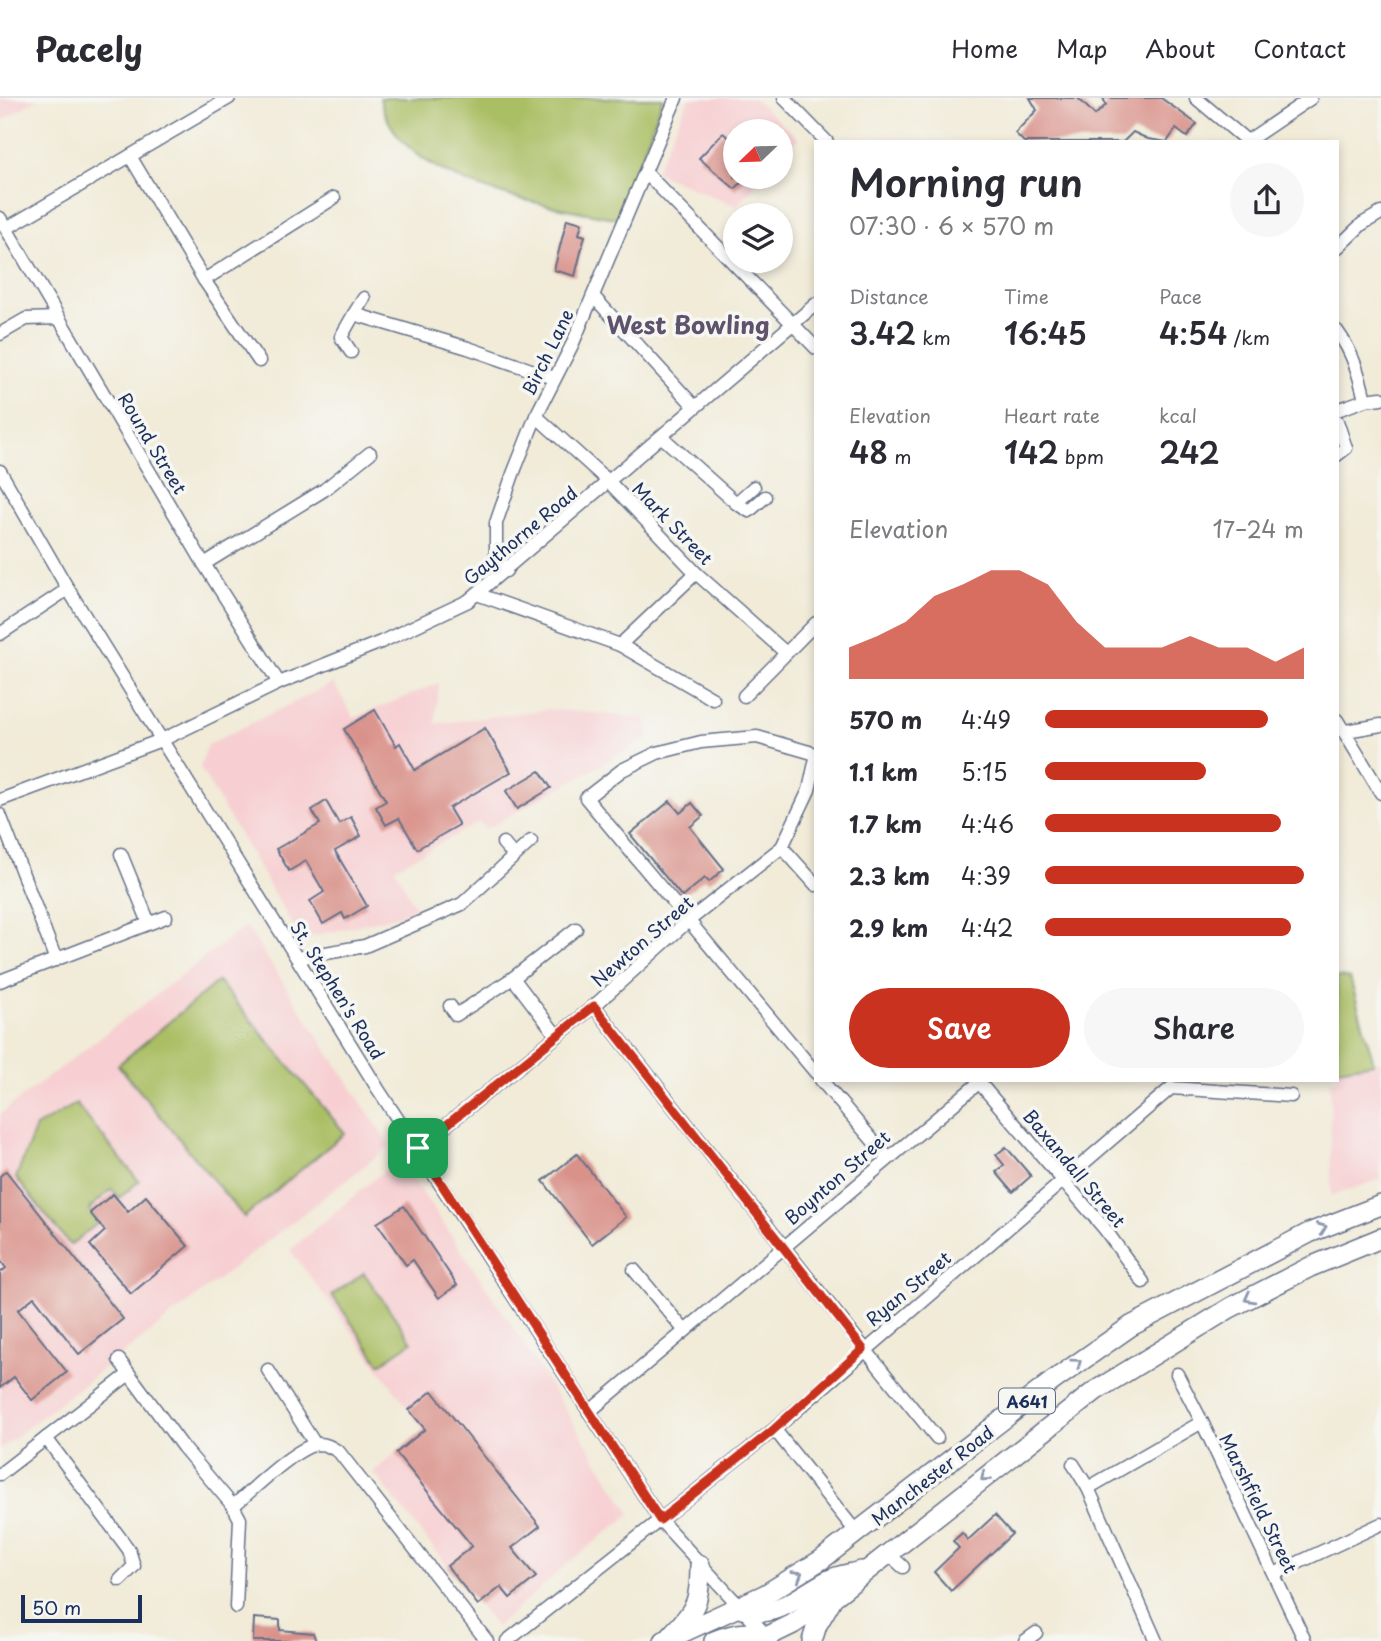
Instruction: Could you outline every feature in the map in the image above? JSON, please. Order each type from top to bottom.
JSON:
[{"type":"main road","name":"Manchester Road","points":[[664,1641],[784,1583],[857,1534],[1054,1380],[1131,1326],[1309,1233],[1381,1205]]},
{"type":"main road","name":"Manchester Road","points":[[765,1640],[836,1595],[869,1569],[896,1561],[1095,1391],[1230,1308],[1310,1267],[1381,1238]]},
{"type":"main road","points":[[664,1641],[692,1613],[701,1591],[700,1566]]},
{"type":"main road","points":[[738,1607],[765,1614],[831,1579],[869,1569]]},
{"type":"main road","points":[[813,1641],[823,1614],[836,1595]]},
{"type":"main road","points":[[714,1641],[738,1633],[756,1633],[765,1640]]},
{"type":"street","points":[[4,223],[130,156],[229,98]]},
{"type":"street","name":"Birch Lane","points":[[506,570],[496,555],[496,523],[536,416],[593,296],[676,98]]},
{"type":"street","points":[[784,98],[825,140]]},
{"type":"street","points":[[1196,98],[1245,140]]},
{"type":"street","points":[[1248,140],[1311,98]]},
{"type":"street","points":[[130,156],[204,280],[259,361]]},
{"type":"street","points":[[646,173],[814,346]]},
{"type":"street","points":[[204,280],[334,198]]},
{"type":"street","points":[[1339,246],[1362,225],[1381,213]]},
{"type":"street","name":"Round Street","points":[[4,223],[205,564],[279,683]]},
{"type":"street","points":[[593,296],[695,407]]},
{"type":"street","points":[[351,352],[341,337],[365,298]]},
{"type":"street","name":"Gaythorne Road","points":[[0,800],[164,739],[279,683],[382,642],[477,594],[814,306]]},
{"type":"street","points":[[354,314],[468,348],[554,378]]},
{"type":"street","points":[[0,334],[26,319],[58,318]]},
{"type":"street","points":[[1339,334],[1348,346],[1358,369],[1365,400]]},
{"type":"street","points":[[1339,409],[1365,400],[1381,398]]},
{"type":"street","name":"Mark Street","points":[[536,416],[609,482],[696,573],[786,653]]},
{"type":"street","points":[[1339,427],[1346,448],[1339,453]]},
{"type":"street","points":[[662,437],[736,503],[749,511],[765,497]]},
{"type":"street","points":[[205,564],[324,490],[370,453]]},
{"type":"street","name":"St. Stephen's Road","points":[[2,480],[418,1148],[660,1520],[765,1640]]},
{"type":"street","points":[[736,503],[754,487]]},
{"type":"street","points":[[620,645],[696,573]]},
{"type":"street","points":[[0,634],[68,589]]},
{"type":"street","points":[[477,594],[620,645],[713,699]]},
{"type":"street","points":[[744,696],[814,625]]},
{"type":"street","points":[[1339,722],[1381,793]]},
{"type":"street","points":[[1346,731],[1381,725]]},
{"type":"street","points":[[814,755],[757,737],[701,742],[657,753],[622,770],[586,798],[814,1071]]},
{"type":"street","name":"Newton Street","points":[[418,1148],[594,1006],[687,922],[782,847],[809,790],[814,766]]},
{"type":"street","points":[[0,815],[45,937],[57,960]]},
{"type":"street","points":[[298,958],[365,946],[462,904],[531,841]]},
{"type":"street","points":[[503,843],[514,856]]},
{"type":"street","points":[[782,847],[814,883]]},
{"type":"street","points":[[121,854],[149,923]]},
{"type":"street","points":[[0,981],[166,917]]},
{"type":"street","points":[[450,1006],[456,1015],[513,978],[576,929]]},
{"type":"street","points":[[513,978],[557,1036]]},
{"type":"street","points":[[594,1006],[785,1246],[863,1349],[937,1438]]},
{"type":"street","points":[[823,1082],[887,1157]]},
{"type":"street","name":"Boynton Street","points":[[589,1412],[979,1082]]},
{"type":"street","name":"Baxandall Street","points":[[981,1082],[1104,1228],[1143,1282]]},
{"type":"street","name":"Ryan Street","points":[[507,1641],[771,1432],[863,1349],[1171,1087],[1291,1096]]},
{"type":"street","points":[[634,1270],[685,1331]]},
{"type":"street","points":[[119,1360],[240,1518],[236,1607]]},
{"type":"street","points":[[268,1370],[315,1444]]},
{"type":"street","points":[[0,1474],[129,1374]]},
{"type":"street","points":[[1177,1374],[1202,1422]]},
{"type":"street","name":"Marshfield Street","points":[[1088,1488],[1202,1422],[1305,1641]]},
{"type":"street","points":[[771,1432],[779,1436],[857,1534]]},
{"type":"street","points":[[46,1438],[129,1550],[134,1566],[120,1580]]},
{"type":"street","points":[[233,1506],[298,1453],[315,1444],[327,1444],[339,1452],[487,1641]]},
{"type":"street","points":[[1073,1464],[1088,1488],[1156,1641]]},
{"type":"street","points":[[1274,1574],[1381,1524]]},
{"type":"street","points":[[1025,1641],[1036,1633]]},
{"type":"shaded area","points":[[0,98],[38,98],[0,122]]},
{"type":"shaded area","points":[[689,98],[753,98],[777,119],[723,119],[723,189],[752,189],[739,203],[729,203],[655,172]]},
{"type":"shaded area","points":[[333,683],[354,718],[439,683],[435,724],[549,709],[646,718],[649,738],[486,829],[479,822],[395,868],[417,911],[301,939],[200,768],[207,745]]},
{"type":"shaded area","points":[[246,926],[390,1146],[0,1449],[0,1114]]},
{"type":"shaded area","points":[[1381,1062],[1381,1179],[1331,1196],[1330,1082],[1339,1082],[1339,1069]]},
{"type":"shaded area","points":[[399,1158],[517,1333],[631,1514],[574,1558],[496,1627],[373,1472],[424,1429],[290,1250]]},
{"type":"green space","points":[[380,98],[663,98],[619,219],[515,198],[444,171],[415,152],[393,128]]},
{"type":"green space","points":[[1339,977],[1350,978],[1374,1063],[1339,1069]]},
{"type":"green space","points":[[218,981],[345,1133],[244,1217],[118,1065]]},
{"type":"green space","points":[[76,1104],[139,1181],[119,1198],[112,1189],[89,1209],[98,1223],[70,1245],[16,1178],[36,1127]]},
{"type":"green space","points":[[364,1273],[412,1342],[380,1364],[332,1295]]},
{"type":"building","points":[[1030,98],[1078,98],[1095,115],[1106,105],[1103,98],[1161,98],[1197,124],[1187,137],[1176,129],[1168,140],[1148,139],[1133,132],[1125,140],[1022,140],[1015,133],[1037,110]]},
{"type":"building","points":[[723,133],[723,179],[699,158]]},
{"type":"building","points":[[567,219],[582,223],[579,234],[585,236],[575,276],[554,270]]},
{"type":"building","points":[[375,710],[396,746],[400,743],[415,770],[485,728],[511,772],[449,808],[459,825],[417,849],[399,818],[386,825],[376,807],[386,801],[344,729]]},
{"type":"building","points":[[540,771],[551,788],[517,809],[506,791]]},
{"type":"building","points":[[326,801],[339,824],[351,817],[361,836],[335,851],[367,906],[345,919],[342,913],[323,924],[310,901],[324,892],[306,861],[289,871],[276,849],[320,824],[312,810]]},
{"type":"building","points":[[670,801],[680,813],[692,803],[703,816],[690,827],[724,869],[709,882],[705,878],[682,897],[630,834]]},
{"type":"building","points":[[1006,1147],[1031,1176],[1013,1192],[996,1172],[1004,1165],[996,1155]]},
{"type":"building","points":[[577,1154],[626,1217],[592,1244],[543,1181]]},
{"type":"building","points":[[6,1171],[123,1319],[79,1354],[34,1297],[18,1310],[67,1372],[32,1400],[14,1377],[0,1388],[0,1273],[6,1268],[0,1260],[0,1176]]},
{"type":"building","points":[[113,1194],[128,1212],[146,1196],[188,1246],[131,1294],[90,1245],[105,1231],[90,1213]]},
{"type":"building","points":[[404,1206],[457,1285],[439,1298],[413,1260],[406,1265],[377,1223]]},
{"type":"building","points":[[432,1391],[540,1526],[512,1548],[536,1577],[510,1598],[501,1587],[478,1605],[447,1566],[472,1546],[396,1453],[425,1429],[409,1410]]},
{"type":"building","points":[[995,1515],[1012,1534],[951,1591],[934,1572],[959,1548],[953,1541],[962,1533],[968,1540]]},
{"type":"building","points":[[254,1618],[280,1620],[280,1630],[313,1633],[316,1641],[253,1641]]},
{"type":"district","name":"West Bowling","points":[[688,324]]},
{"type":"route","points":[[594,1006],[785,1246],[863,1349],[771,1432],[760,1438],[660,1520],[418,1148],[594,1006]]}]
